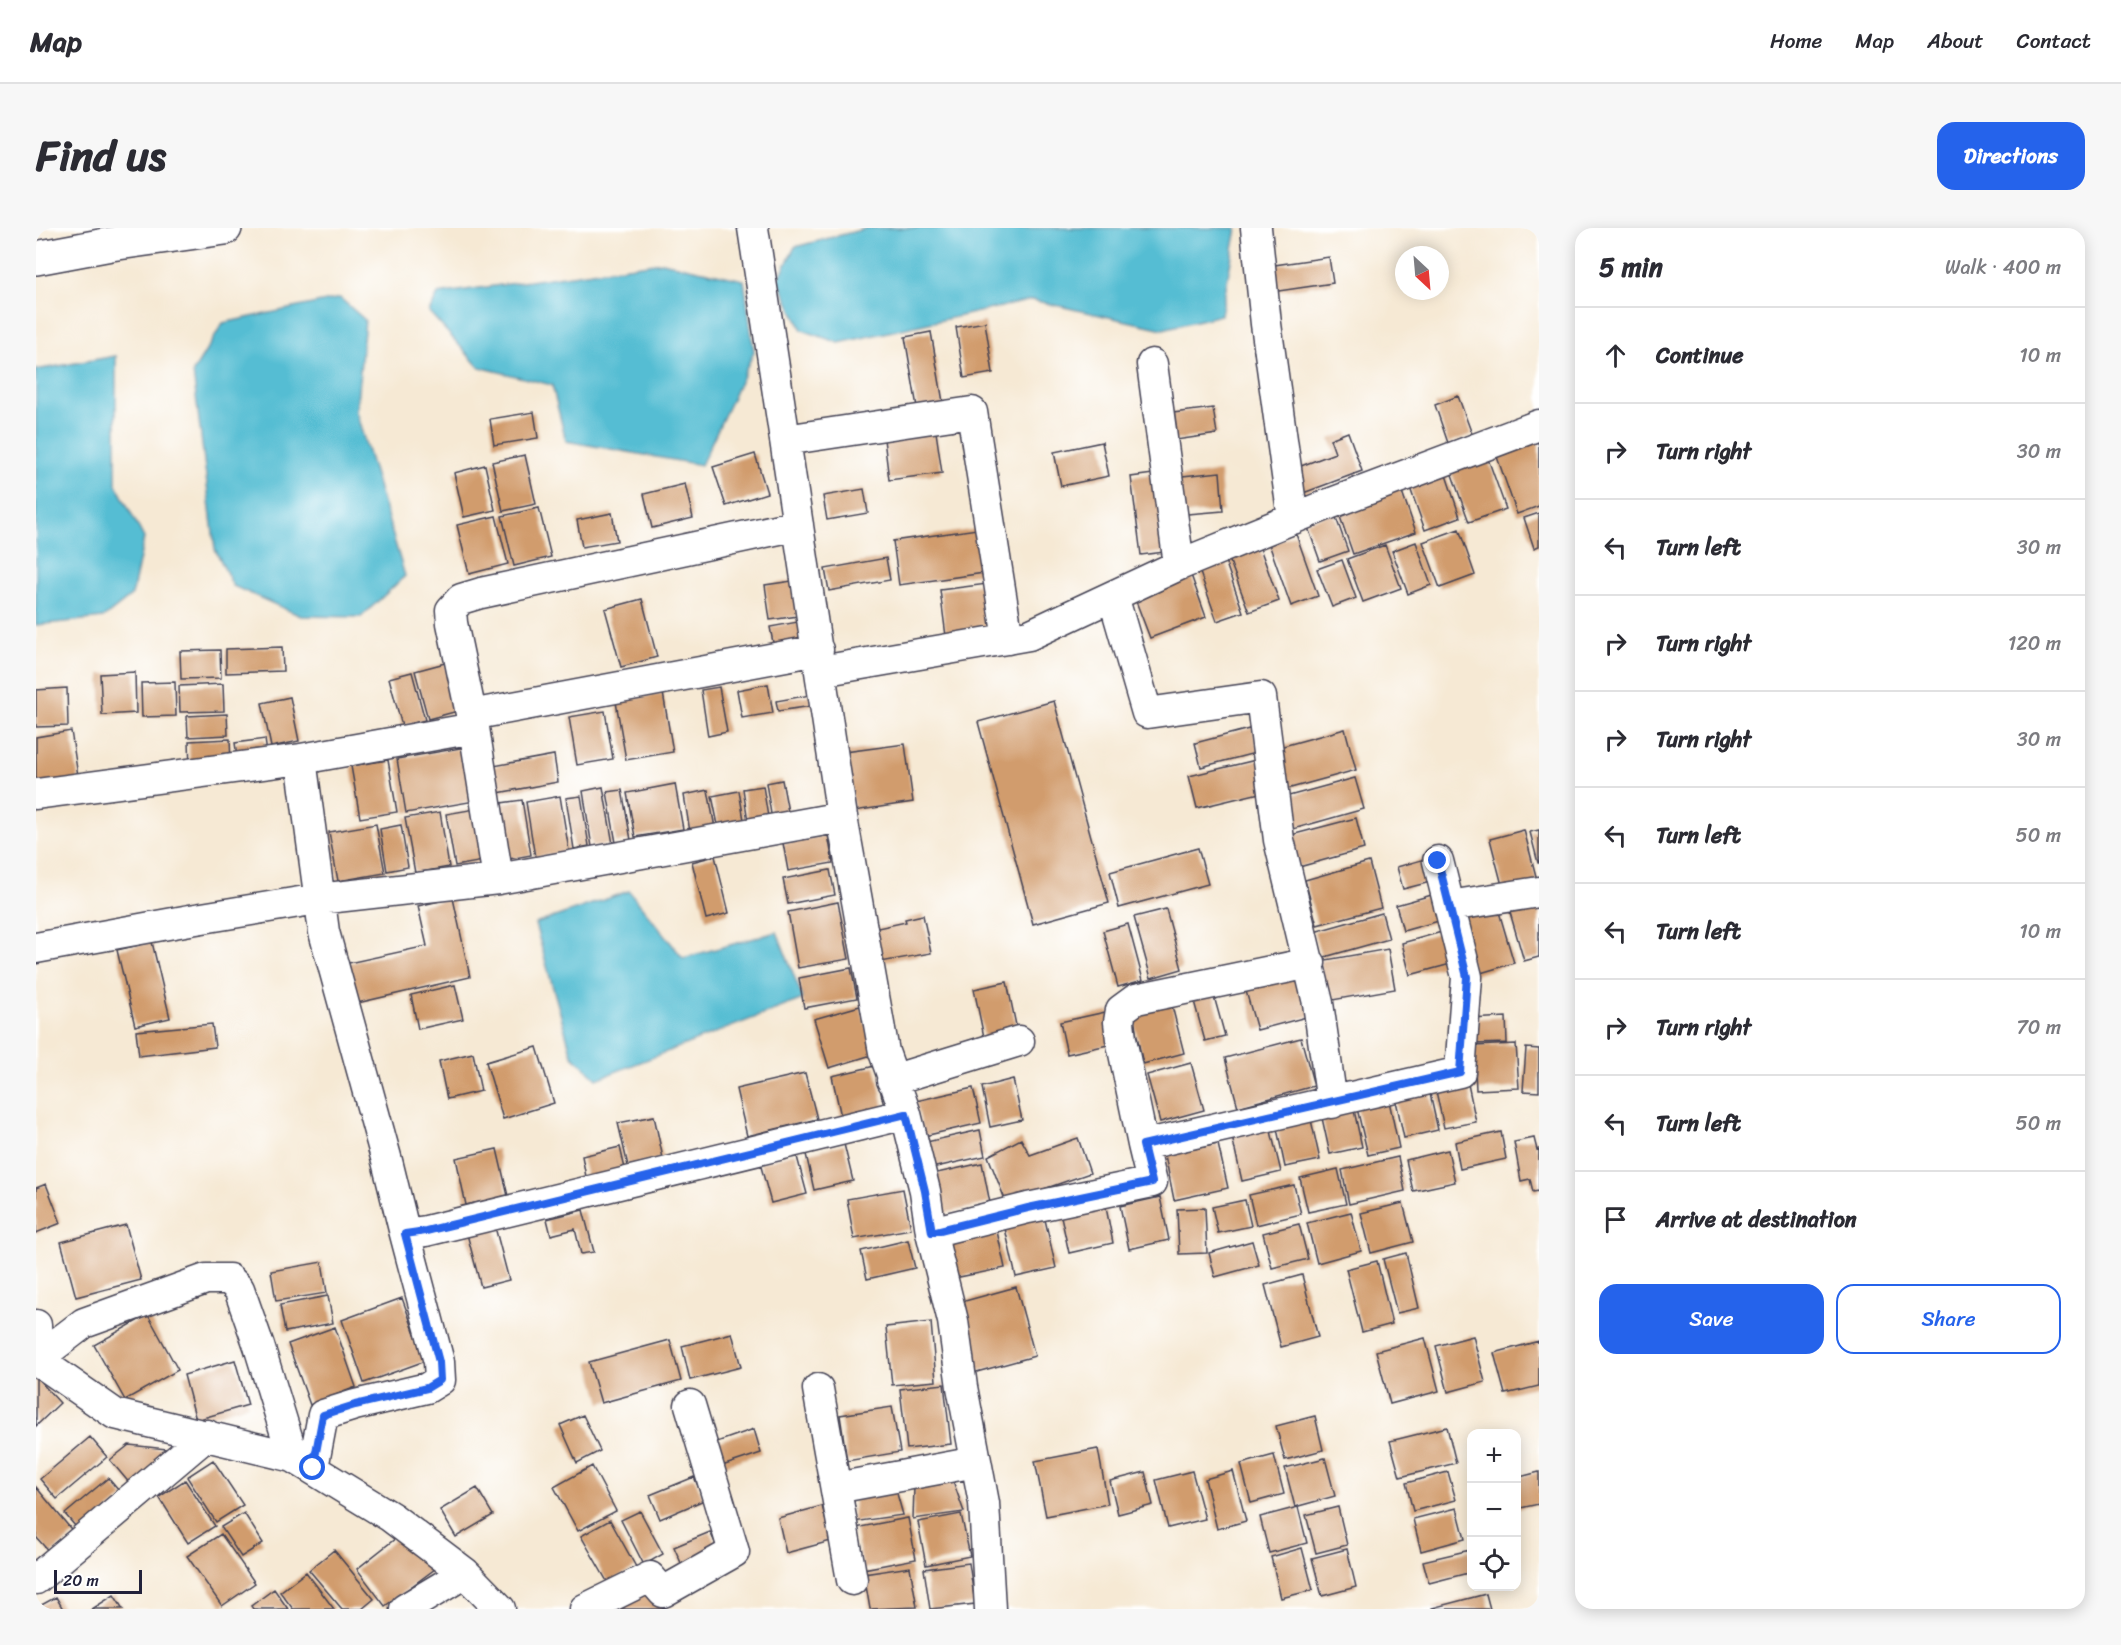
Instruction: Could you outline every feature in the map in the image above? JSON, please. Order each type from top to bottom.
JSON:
[{"type":"highway","points":[[36,258],[111,243],[225,228]]},
{"type":"street","points":[[753,228],[842,817],[884,1052],[892,1080],[906,1114],[953,1322],[984,1503],[990,1609]]},
{"type":"street","points":[[1256,228],[1266,324],[1293,519]]},
{"type":"street","points":[[1152,364],[1179,565]]},
{"type":"street","points":[[784,440],[972,412],[1008,639]]},
{"type":"street","points":[[36,794],[301,759],[473,722],[819,661],[1029,635],[1179,565],[1539,425]]},
{"type":"street","points":[[498,879],[473,722],[451,610],[461,599],[492,591],[798,525]]},
{"type":"street","points":[[1113,596],[1147,713],[1261,697],[1279,840],[1310,963],[1332,1103]]},
{"type":"street","points":[[301,759],[324,932],[387,1161],[439,1362],[440,1380],[427,1388],[323,1415],[303,1462]]},
{"type":"street","points":[[36,948],[318,899],[498,879],[842,817]]},
{"type":"street","points":[[1143,1145],[1460,1072],[1467,977],[1438,861]]},
{"type":"street","points":[[1449,906],[1539,892]]},
{"type":"street","points":[[932,1232],[1028,1208],[1152,1182],[1121,1039],[1119,1022],[1121,1010],[1136,999],[1310,963]]},
{"type":"street","points":[[892,1080],[1019,1041]]},
{"type":"street","points":[[405,1234],[426,1231],[906,1114]]},
{"type":"street","points":[[39,1361],[50,1349],[84,1323],[206,1279],[228,1279],[239,1289],[303,1462]]},
{"type":"street","points":[[36,1325],[39,1361]]},
{"type":"street","points":[[39,1361],[115,1414],[207,1435],[303,1462],[390,1517],[465,1573],[500,1609]]},
{"type":"street","points":[[818,1389],[852,1580]]},
{"type":"street","points":[[585,1609],[650,1577],[669,1600],[734,1552],[690,1405]]},
{"type":"street","points":[[36,1579],[207,1435]]},
{"type":"street","points":[[836,1488],[976,1462]]},
{"type":"street","points":[[405,1609],[465,1573]]},
{"type":"water","points":[[868,228],[1237,228],[1221,315],[1163,329],[1032,300],[839,343],[802,330],[778,280],[795,247]]},
{"type":"water","points":[[662,262],[744,280],[754,352],[701,465],[566,441],[552,385],[479,367],[429,312],[438,294]]},
{"type":"water","points":[[340,298],[365,320],[356,412],[405,576],[361,617],[301,616],[233,586],[215,549],[193,372],[223,323]]},
{"type":"water","points":[[116,356],[116,484],[144,538],[132,595],[103,618],[36,625],[36,370]]},
{"type":"water","points":[[629,891],[683,958],[777,932],[803,999],[597,1079],[572,1055],[535,924]]},
{"type":"building","points":[[1329,257],[1333,283],[1272,292],[1268,266]]},
{"type":"building","points":[[985,322],[993,373],[964,378],[956,327]]},
{"type":"building","points":[[931,332],[944,408],[918,413],[905,337]]},
{"type":"building","points":[[1458,396],[1472,434],[1448,443],[1435,405]]},
{"type":"building","points":[[1213,408],[1217,434],[1169,441],[1165,414]]},
{"type":"building","points":[[534,412],[538,438],[494,445],[490,419]]},
{"type":"building","points":[[936,432],[942,473],[889,480],[884,439]]},
{"type":"building","points":[[1348,432],[1362,471],[1298,495],[1288,471],[1335,453],[1330,439]]},
{"type":"building","points":[[1537,439],[1539,445],[1539,506],[1517,514],[1496,454]]},
{"type":"building","points":[[1102,442],[1109,476],[1061,486],[1054,452]]},
{"type":"building","points":[[755,454],[767,493],[726,506],[713,467]]},
{"type":"building","points":[[525,455],[536,504],[503,511],[492,462]]},
{"type":"building","points":[[1487,456],[1506,509],[1469,522],[1450,469]]},
{"type":"building","points":[[485,465],[495,510],[464,517],[454,473]]},
{"type":"building","points":[[1220,472],[1223,511],[1176,515],[1173,477]]},
{"type":"building","points":[[1445,472],[1460,517],[1425,530],[1409,485]]},
{"type":"building","points":[[1160,473],[1172,551],[1141,555],[1131,477]]},
{"type":"building","points":[[685,484],[693,518],[652,528],[644,494]]},
{"type":"building","points":[[1400,486],[1416,532],[1353,554],[1337,508]]},
{"type":"building","points":[[864,489],[868,513],[827,520],[823,496]]},
{"type":"building","points":[[539,508],[551,557],[514,566],[502,516]]},
{"type":"building","points":[[1334,512],[1348,551],[1320,561],[1306,522]]},
{"type":"building","points":[[612,513],[617,541],[582,547],[577,520]]},
{"type":"building","points":[[1539,513],[1539,546],[1534,548],[1524,518]]},
{"type":"building","points":[[496,516],[508,564],[469,574],[457,525]]},
{"type":"building","points":[[977,529],[984,573],[899,585],[893,541]]},
{"type":"building","points":[[1459,529],[1475,575],[1440,588],[1423,542]]},
{"type":"building","points":[[1296,534],[1318,596],[1291,606],[1269,544]]},
{"type":"building","points":[[1416,542],[1431,585],[1408,594],[1392,551]]},
{"type":"building","points":[[1385,545],[1401,588],[1363,602],[1347,559]]},
{"type":"building","points":[[1260,548],[1279,601],[1249,612],[1229,559]]},
{"type":"building","points":[[886,558],[890,580],[829,591],[825,569]]},
{"type":"building","points":[[1224,558],[1243,612],[1217,621],[1198,567]]},
{"type":"building","points":[[1342,560],[1356,598],[1332,607],[1317,569]]},
{"type":"building","points":[[1191,575],[1206,617],[1150,638],[1134,596]]},
{"type":"building","points":[[792,581],[798,616],[770,620],[765,585]]},
{"type":"building","points":[[987,584],[994,638],[947,644],[940,590]]},
{"type":"building","points":[[642,599],[657,657],[621,667],[605,609]]},
{"type":"building","points":[[803,621],[808,647],[775,653],[770,627]]},
{"type":"building","points":[[282,647],[283,671],[226,673],[226,649]]},
{"type":"building","points":[[220,650],[221,678],[181,679],[180,651]]},
{"type":"building","points":[[445,663],[458,711],[428,719],[415,671]]},
{"type":"building","points":[[135,672],[136,713],[102,715],[100,674]]},
{"type":"building","points":[[412,672],[425,720],[402,726],[389,678]]},
{"type":"building","points":[[175,682],[176,716],[142,717],[141,683]]},
{"type":"building","points":[[223,684],[224,711],[180,712],[179,686]]},
{"type":"building","points":[[768,684],[773,713],[742,718],[737,690]]},
{"type":"building","points":[[719,687],[727,732],[708,736],[701,690]]},
{"type":"building","points":[[67,688],[68,726],[36,727],[36,690]]},
{"type":"building","points":[[663,693],[673,752],[626,760],[616,702]]},
{"type":"building","points":[[810,695],[812,706],[778,711],[776,701]]},
{"type":"building","points":[[290,697],[299,741],[271,747],[262,703]]},
{"type":"building","points":[[1054,701],[1109,903],[1033,924],[978,722]]},
{"type":"building","points":[[605,711],[613,759],[577,765],[569,717]]},
{"type":"building","points":[[227,714],[228,735],[188,737],[187,716]]},
{"type":"building","points":[[1253,728],[1259,752],[1201,767],[1195,743]]},
{"type":"building","points":[[1345,729],[1356,770],[1287,789],[1276,748]]},
{"type":"building","points":[[71,731],[79,782],[36,789],[36,737]]},
{"type":"building","points":[[230,739],[231,766],[190,768],[189,741]]},
{"type":"building","points":[[265,739],[268,761],[238,764],[235,743]]},
{"type":"building","points":[[905,744],[913,802],[854,811],[845,752]]},
{"type":"building","points":[[466,747],[475,801],[406,813],[397,759]]},
{"type":"building","points":[[554,755],[558,782],[492,794],[488,767]]},
{"type":"building","points":[[1260,759],[1268,791],[1197,808],[1189,776]]},
{"type":"building","points":[[388,760],[397,812],[360,818],[351,766]]},
{"type":"building","points":[[1355,778],[1364,809],[1293,829],[1285,797]]},
{"type":"building","points":[[782,780],[789,817],[772,820],[766,783]]},
{"type":"building","points":[[675,784],[683,829],[635,837],[627,793]]},
{"type":"building","points":[[763,786],[768,817],[748,821],[743,789]]},
{"type":"building","points":[[603,787],[613,844],[592,847],[583,791]]},
{"type":"building","points":[[622,790],[631,840],[616,843],[607,792]]},
{"type":"building","points":[[708,790],[715,828],[690,832],[684,795]]},
{"type":"building","points":[[739,791],[744,820],[718,825],[712,796]]},
{"type":"building","points":[[560,796],[569,851],[535,857],[526,802]]},
{"type":"building","points":[[581,796],[589,846],[574,849],[566,798]]},
{"type":"building","points":[[522,800],[531,855],[504,860],[494,804]]},
{"type":"building","points":[[475,809],[484,861],[455,866],[446,814]]},
{"type":"building","points":[[440,812],[449,867],[415,873],[405,818]]},
{"type":"building","points":[[1356,818],[1364,849],[1299,867],[1291,835]]},
{"type":"building","points":[[376,824],[385,873],[338,881],[329,832]]},
{"type":"building","points":[[401,825],[408,867],[387,871],[380,829]]},
{"type":"building","points":[[1524,830],[1538,884],[1504,893],[1490,839]]},
{"type":"building","points":[[1539,830],[1539,863],[1538,863],[1530,832]]},
{"type":"building","points":[[828,835],[833,863],[788,871],[783,843]]},
{"type":"building","points":[[1198,848],[1208,884],[1119,908],[1110,872]]},
{"type":"building","points":[[715,856],[729,913],[706,919],[692,862]]},
{"type":"building","points":[[1432,857],[1438,880],[1403,889],[1397,867]]},
{"type":"building","points":[[1369,862],[1381,908],[1317,925],[1305,880]]},
{"type":"building","points":[[830,870],[835,895],[788,904],[783,879]]},
{"type":"building","points":[[1439,893],[1446,919],[1403,931],[1396,905]]},
{"type":"building","points":[[453,898],[470,977],[353,1004],[344,964],[427,946],[418,906]]},
{"type":"building","points":[[1539,900],[1539,957],[1524,961],[1509,909]]},
{"type":"building","points":[[838,902],[849,959],[798,968],[788,912]]},
{"type":"building","points":[[1497,905],[1514,963],[1474,975],[1457,917]]},
{"type":"building","points":[[1166,909],[1182,969],[1151,978],[1134,917]]},
{"type":"building","points":[[1382,913],[1389,939],[1321,958],[1314,932]]},
{"type":"building","points":[[923,915],[931,953],[881,962],[873,929],[906,922],[905,919]]},
{"type":"building","points":[[1128,924],[1143,980],[1118,987],[1103,931]]},
{"type":"building","points":[[1449,930],[1458,962],[1410,975],[1402,943]]},
{"type":"building","points":[[152,942],[170,1018],[135,1026],[117,950]]},
{"type":"building","points":[[1388,949],[1395,989],[1327,1001],[1320,961]]},
{"type":"building","points":[[851,968],[857,998],[804,1008],[799,978]]},
{"type":"building","points":[[1301,968],[1314,1015],[1257,1030],[1244,984]]},
{"type":"building","points":[[1007,982],[1018,1035],[985,1042],[974,989]]},
{"type":"building","points":[[455,985],[463,1019],[418,1029],[411,995]]},
{"type":"building","points":[[1212,989],[1225,1036],[1205,1041],[1192,994]]},
{"type":"building","points":[[1170,998],[1184,1053],[1143,1064],[1131,1008]]},
{"type":"building","points":[[860,1006],[875,1054],[829,1068],[814,1019]]},
{"type":"building","points":[[1110,1011],[1117,1043],[1067,1054],[1060,1022]]},
{"type":"building","points":[[1506,1017],[1507,1043],[1472,1044],[1471,1019]]},
{"type":"building","points":[[212,1024],[215,1047],[139,1056],[136,1031]]},
{"type":"building","points":[[1301,1038],[1314,1086],[1238,1107],[1225,1058]]},
{"type":"building","points":[[1516,1044],[1519,1088],[1476,1090],[1474,1046]]},
{"type":"building","points":[[537,1047],[554,1103],[503,1119],[486,1062]]},
{"type":"building","points":[[1526,1048],[1539,1049],[1539,1092],[1523,1091]]},
{"type":"building","points":[[473,1053],[481,1091],[447,1099],[439,1061]]},
{"type":"building","points":[[1191,1063],[1204,1110],[1160,1122],[1147,1075]]},
{"type":"building","points":[[875,1066],[885,1111],[842,1121],[832,1076]]},
{"type":"building","points":[[805,1073],[817,1119],[747,1136],[736,1089]]},
{"type":"building","points":[[1013,1079],[1022,1120],[990,1127],[982,1087]]},
{"type":"building","points":[[1468,1084],[1476,1122],[1444,1128],[1436,1091]]},
{"type":"building","points":[[973,1088],[981,1123],[924,1136],[916,1101]]},
{"type":"building","points":[[1429,1089],[1438,1130],[1404,1138],[1395,1096]]},
{"type":"building","points":[[1388,1096],[1399,1148],[1368,1155],[1356,1104]]},
{"type":"building","points":[[1352,1101],[1362,1147],[1330,1154],[1320,1109]]},
{"type":"building","points":[[1309,1111],[1320,1160],[1285,1167],[1275,1119]]},
{"type":"building","points":[[654,1116],[663,1158],[628,1166],[618,1123]]},
{"type":"building","points":[[1269,1123],[1281,1172],[1242,1181],[1231,1132]]},
{"type":"building","points":[[980,1130],[985,1156],[927,1169],[922,1143]]},
{"type":"building","points":[[1501,1132],[1506,1159],[1460,1169],[1455,1142]]},
{"type":"building","points":[[1078,1138],[1090,1173],[1006,1202],[988,1156],[1021,1139],[1030,1155]]},
{"type":"building","points":[[1534,1138],[1537,1150],[1539,1149],[1539,1191],[1533,1192],[1530,1179],[1521,1181],[1514,1142]]},
{"type":"building","points":[[844,1144],[853,1181],[814,1190],[806,1154]]},
{"type":"building","points":[[1218,1144],[1228,1188],[1174,1200],[1165,1155]]},
{"type":"building","points":[[620,1147],[626,1173],[587,1182],[582,1156]]},
{"type":"building","points":[[497,1149],[508,1196],[466,1205],[456,1158]]},
{"type":"building","points":[[1448,1150],[1455,1182],[1413,1191],[1406,1160]]},
{"type":"building","points":[[796,1153],[807,1194],[771,1203],[760,1163]]},
{"type":"building","points":[[1398,1157],[1405,1191],[1349,1204],[1342,1170]]},
{"type":"building","points":[[982,1163],[990,1203],[937,1215],[928,1175]]},
{"type":"building","points":[[1338,1169],[1346,1204],[1308,1212],[1300,1178]]},
{"type":"building","points":[[46,1184],[61,1223],[36,1233],[36,1188]]},
{"type":"building","points":[[1294,1185],[1301,1214],[1256,1225],[1249,1195]]},
{"type":"building","points":[[903,1189],[911,1229],[854,1239],[847,1199]]},
{"type":"building","points":[[1104,1197],[1113,1243],[1069,1253],[1059,1207]]},
{"type":"building","points":[[1160,1197],[1169,1240],[1129,1249],[1120,1206]]},
{"type":"building","points":[[1245,1200],[1251,1226],[1218,1233],[1212,1207]]},
{"type":"building","points":[[1403,1203],[1413,1242],[1371,1253],[1361,1213]]},
{"type":"building","points":[[1205,1208],[1207,1253],[1179,1254],[1177,1209]]},
{"type":"building","points":[[583,1210],[594,1252],[581,1254],[575,1229],[551,1235],[547,1219]]},
{"type":"building","points":[[1351,1212],[1361,1251],[1317,1263],[1307,1223]]},
{"type":"building","points":[[1044,1215],[1056,1268],[1016,1277],[1004,1224]]},
{"type":"building","points":[[995,1222],[1005,1268],[949,1279],[940,1235]]},
{"type":"building","points":[[1299,1224],[1308,1259],[1272,1268],[1263,1233]]},
{"type":"building","points":[[126,1225],[141,1280],[76,1297],[61,1242]]},
{"type":"building","points":[[495,1227],[509,1280],[481,1287],[467,1234]]},
{"type":"building","points":[[908,1240],[915,1268],[867,1279],[861,1251]]},
{"type":"building","points":[[1252,1241],[1259,1265],[1215,1277],[1209,1253]]},
{"type":"building","points":[[1406,1253],[1419,1308],[1397,1313],[1383,1259]]},
{"type":"building","points":[[1377,1261],[1392,1324],[1362,1332],[1346,1269]]},
{"type":"building","points":[[322,1262],[327,1293],[276,1301],[271,1271]]},
{"type":"building","points":[[1302,1275],[1318,1337],[1281,1347],[1265,1285]]},
{"type":"building","points":[[1016,1287],[1035,1356],[973,1373],[954,1304]]},
{"type":"building","points":[[328,1296],[333,1323],[285,1332],[280,1305]]},
{"type":"building","points":[[402,1298],[425,1361],[364,1383],[342,1320]]},
{"type":"building","points":[[148,1315],[178,1370],[125,1400],[94,1345]]},
{"type":"building","points":[[931,1322],[936,1381],[892,1385],[886,1327]]},
{"type":"building","points":[[335,1327],[356,1387],[310,1405],[288,1344]]},
{"type":"building","points":[[732,1333],[741,1367],[690,1380],[682,1346]]},
{"type":"building","points":[[1473,1336],[1485,1382],[1448,1392],[1436,1346]]},
{"type":"building","points":[[1425,1338],[1439,1391],[1390,1404],[1376,1351]]},
{"type":"building","points":[[670,1340],[681,1381],[601,1403],[589,1362]]},
{"type":"building","points":[[1539,1341],[1539,1386],[1505,1394],[1494,1353]]},
{"type":"building","points":[[235,1360],[248,1405],[196,1420],[184,1375]]},
{"type":"building","points":[[36,1377],[60,1403],[36,1426]]},
{"type":"building","points":[[944,1384],[951,1444],[907,1449],[900,1389]]},
{"type":"building","points":[[892,1407],[900,1452],[847,1461],[840,1415]]},
{"type":"building","points":[[583,1415],[600,1451],[577,1463],[560,1425]]},
{"type":"building","points":[[1315,1416],[1323,1450],[1285,1460],[1276,1426]]},
{"type":"building","points":[[1447,1427],[1456,1463],[1400,1477],[1390,1441]]},
{"type":"building","points":[[754,1429],[761,1453],[722,1466],[714,1443]]},
{"type":"building","points":[[90,1437],[107,1457],[57,1499],[40,1479]]},
{"type":"building","points":[[129,1445],[186,1451],[136,1491],[110,1460]]},
{"type":"building","points":[[1098,1449],[1108,1504],[1046,1516],[1035,1461]]},
{"type":"building","points":[[1274,1455],[1284,1494],[1251,1503],[1241,1464]]},
{"type":"building","points":[[1325,1458],[1335,1496],[1295,1507],[1285,1468]]},
{"type":"building","points":[[213,1460],[243,1505],[216,1522],[187,1477]]},
{"type":"building","points":[[592,1466],[616,1511],[578,1531],[554,1487]]},
{"type":"building","points":[[1192,1471],[1205,1519],[1168,1528],[1156,1480]]},
{"type":"building","points":[[1233,1471],[1246,1521],[1217,1529],[1205,1479]]},
{"type":"building","points":[[1145,1472],[1153,1505],[1118,1514],[1110,1481]]},
{"type":"building","points":[[1448,1472],[1456,1500],[1413,1511],[1406,1483]]},
{"type":"building","points":[[1539,1472],[1539,1504],[1521,1508],[1521,1477]]},
{"type":"building","points":[[694,1477],[704,1500],[660,1519],[650,1495]]},
{"type":"building","points":[[108,1478],[124,1497],[81,1533],[65,1514]]},
{"type":"building","points":[[952,1478],[964,1512],[913,1519],[914,1487]]},
{"type":"building","points":[[185,1480],[215,1526],[188,1543],[159,1497]]},
{"type":"building","points":[[36,1487],[75,1534],[51,1554],[36,1537]]},
{"type":"building","points":[[477,1488],[493,1515],[456,1537],[440,1510]]},
{"type":"building","points":[[896,1490],[903,1515],[853,1522],[854,1499]]},
{"type":"building","points":[[822,1506],[831,1541],[786,1553],[778,1518]]},
{"type":"building","points":[[1298,1507],[1307,1543],[1269,1553],[1260,1517]]},
{"type":"building","points":[[1338,1507],[1347,1545],[1316,1553],[1306,1515]]},
{"type":"building","points":[[1457,1508],[1465,1539],[1421,1551],[1413,1519]]},
{"type":"building","points":[[640,1511],[663,1554],[644,1565],[621,1520]]},
{"type":"building","points":[[244,1513],[263,1543],[241,1557],[221,1527]]},
{"type":"building","points":[[961,1514],[970,1556],[926,1565],[918,1522]]},
{"type":"building","points":[[908,1518],[916,1559],[863,1569],[855,1528]]},
{"type":"building","points":[[610,1520],[636,1567],[608,1583],[581,1536]]},
{"type":"building","points":[[405,1531],[443,1563],[385,1606],[357,1569]]},
{"type":"building","points":[[710,1532],[718,1549],[682,1565],[674,1547]]},
{"type":"building","points":[[221,1534],[255,1583],[222,1606],[187,1556]]},
{"type":"building","points":[[1302,1548],[1313,1590],[1281,1598],[1271,1557]]},
{"type":"building","points":[[1347,1549],[1356,1587],[1322,1596],[1312,1558]]},
{"type":"building","points":[[334,1550],[374,1599],[362,1609],[342,1609],[309,1570]]},
{"type":"building","points":[[1467,1551],[1467,1573],[1429,1583],[1423,1561]]},
{"type":"building","points":[[969,1563],[975,1604],[930,1609],[924,1569]]},
{"type":"building","points":[[910,1567],[917,1607],[870,1609],[864,1574]]},
{"type":"building","points":[[306,1572],[334,1609],[293,1609],[280,1592]]},
{"type":"building","points":[[649,1587],[666,1609],[598,1609]]},
{"type":"building","points":[[274,1589],[288,1609],[253,1609],[251,1606]]},
{"type":"building","points":[[1486,1594],[1490,1609],[1432,1609],[1432,1608]]},
{"type":"building","points":[[114,1595],[123,1609],[92,1609]]},
{"type":"building","points":[[56,1597],[63,1609],[36,1609],[36,1608]]},
{"type":"route","points":[[313,1468],[323,1415],[427,1388],[440,1380],[439,1362],[405,1234],[426,1231],[906,1114],[925,1191],[932,1232],[1028,1208],[1152,1182],[1143,1145],[1460,1072],[1467,977],[1438,861]]}]
